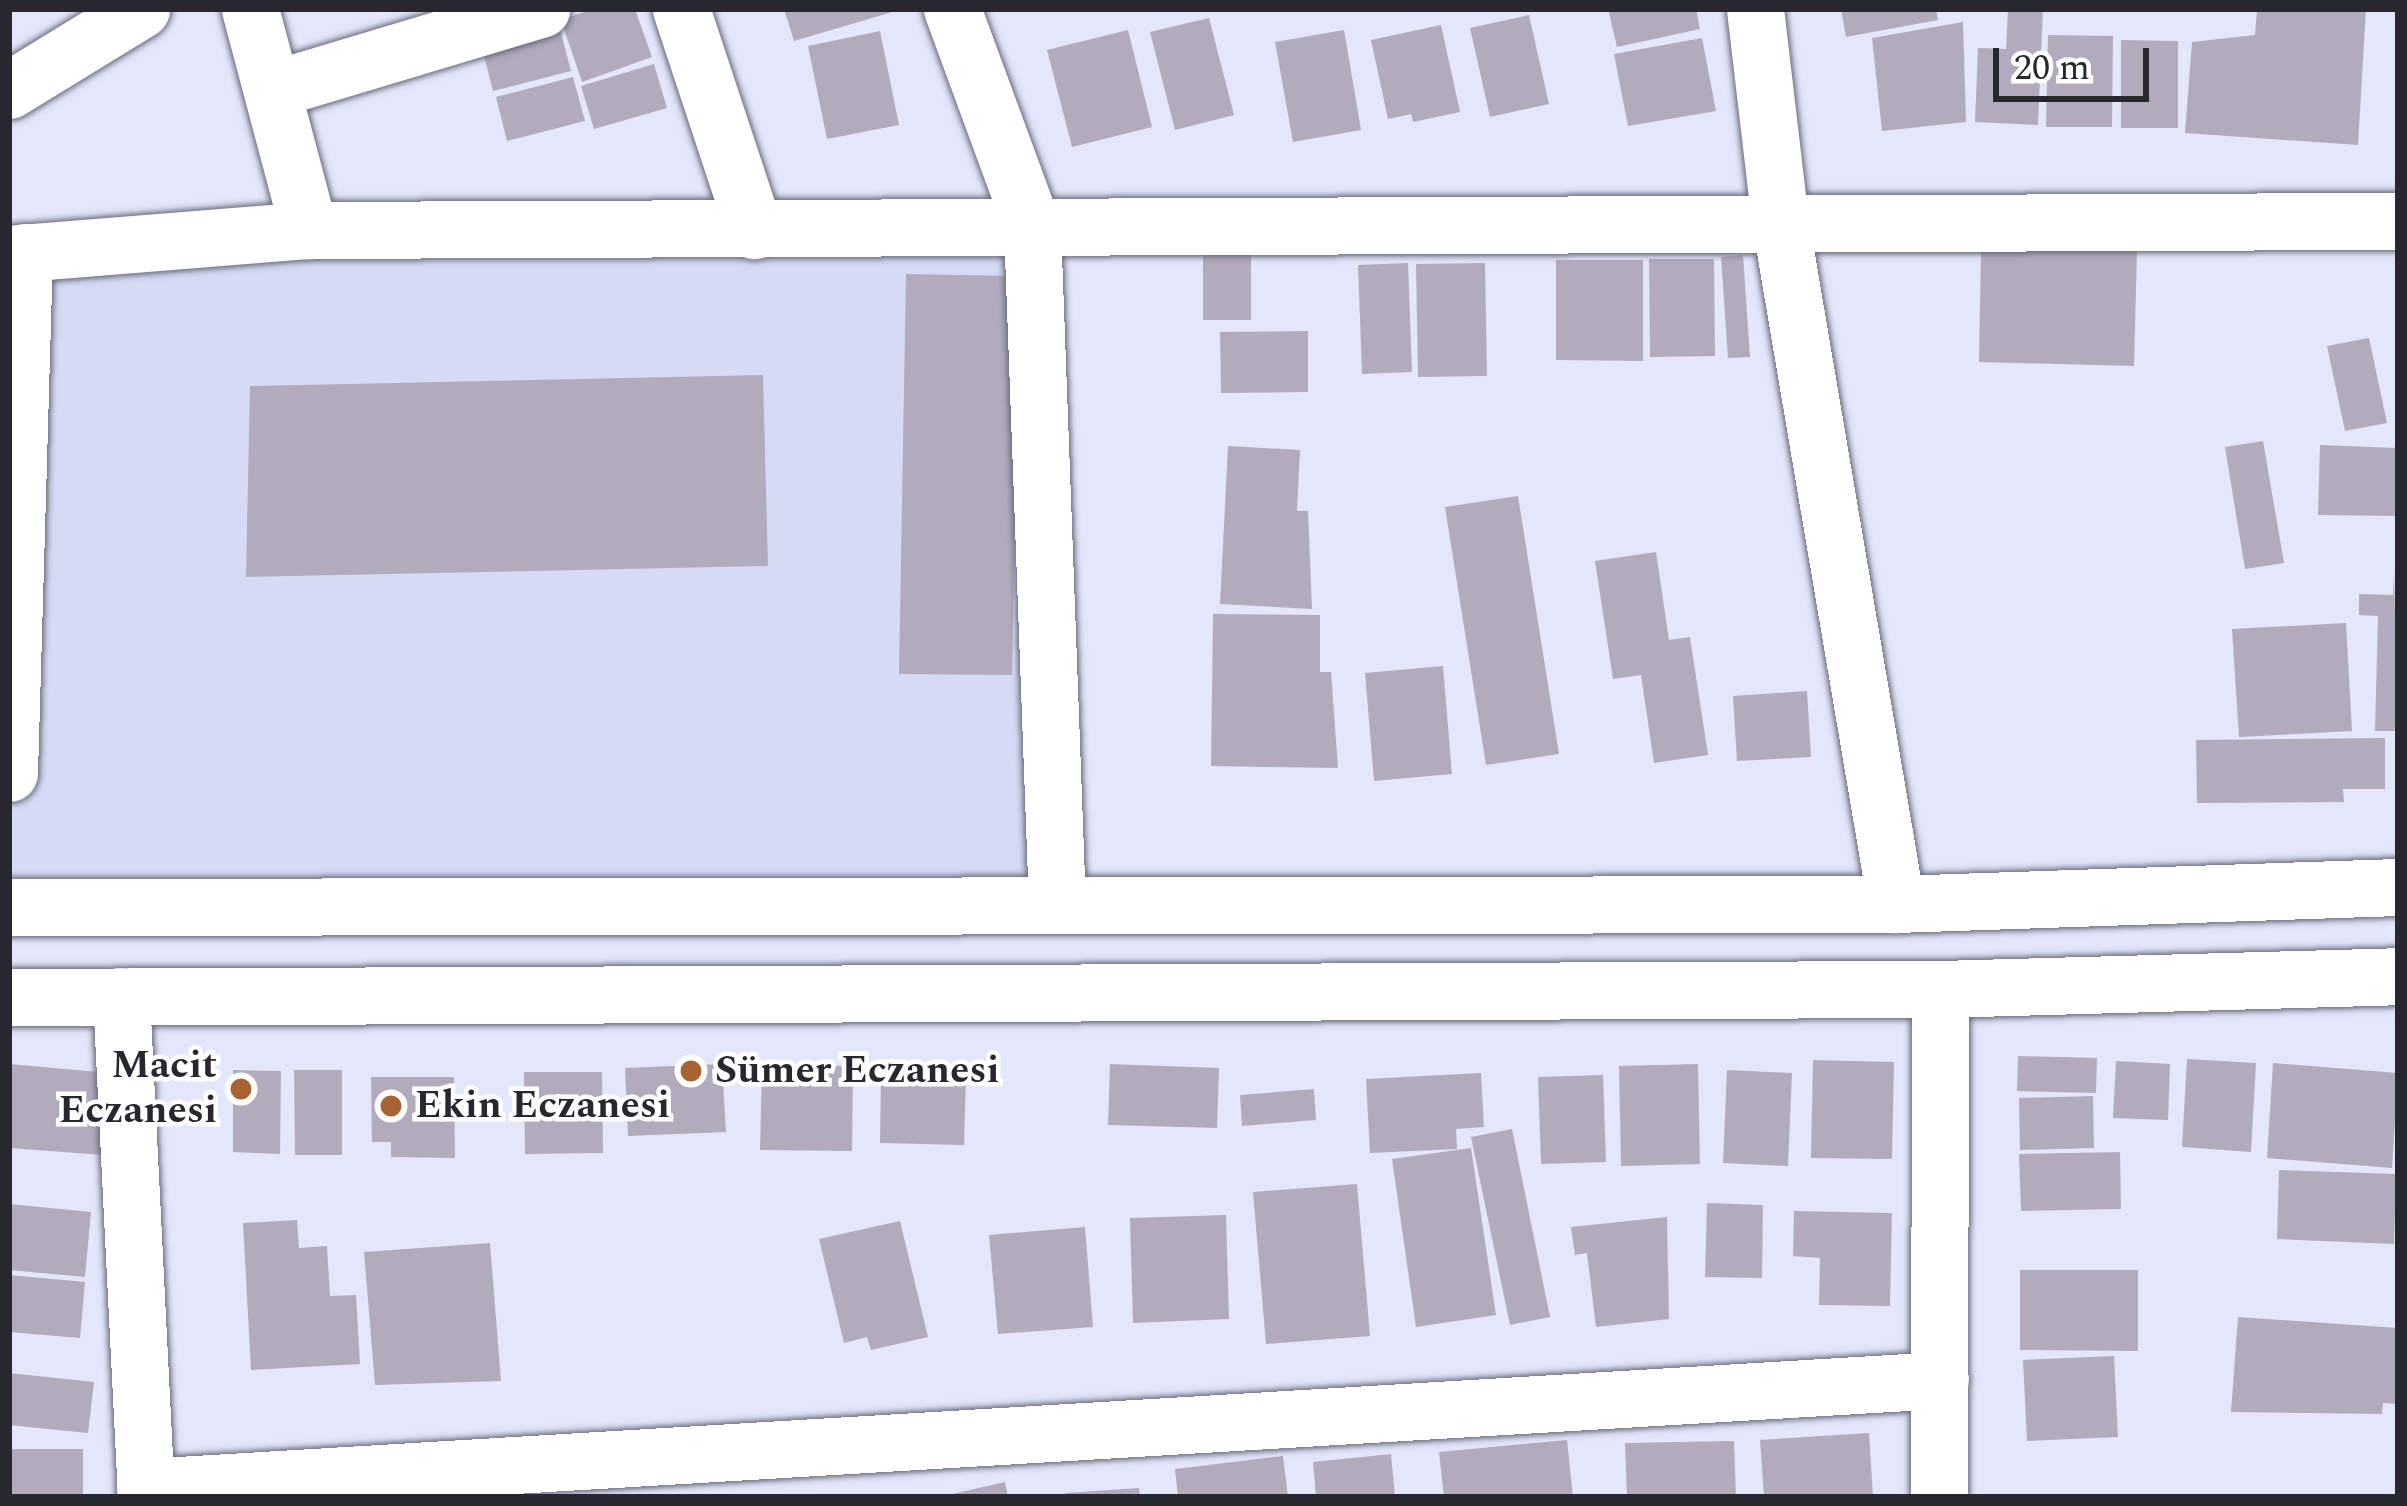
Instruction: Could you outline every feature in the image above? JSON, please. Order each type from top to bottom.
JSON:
[{"type":"street","points":[[9,90],[141,9]]},
{"type":"street","points":[[250,9],[277,88],[309,230]]},
{"type":"street","points":[[277,88],[541,9]]},
{"type":"street","points":[[681,9],[754,230]]},
{"type":"street","points":[[952,9],[1032,227],[1058,905]]},
{"type":"street","points":[[1755,9],[1780,221],[1896,904]]},
{"type":"street","points":[[9,773],[17,253],[309,230],[2398,221]]},
{"type":"street","points":[[9,907],[1896,904],[2398,887]]},
{"type":"street","points":[[9,997],[1940,988],[2398,976]]},
{"type":"street","points":[[1939,1497],[1940,988]]},
{"type":"street","points":[[121,996],[145,1492],[1940,1380]]},
{"type":"shaded area","points":[[1032,227],[1057,905],[9,907],[24,252]]},
{"type":"building","points":[[592,9],[635,9],[652,57],[582,82],[561,20]]},
{"type":"building","points":[[784,9],[899,9],[899,10],[794,41]]},
{"type":"building","points":[[1608,9],[1696,9],[1700,29],[1617,47]]},
{"type":"building","points":[[1841,9],[1936,9],[1938,20],[1846,37]]},
{"type":"building","points":[[2008,9],[2043,9],[2038,125],[1975,122],[1978,48],[2006,49]]},
{"type":"building","points":[[2257,9],[2366,9],[2358,145],[2185,133],[2192,42],[2255,35]]},
{"type":"building","points":[[1529,15],[1549,104],[1490,117],[1470,28]]},
{"type":"building","points":[[1209,18],[1234,115],[1175,130],[1150,32]]},
{"type":"building","points":[[1963,22],[1966,122],[1882,131],[1872,38]]},
{"type":"building","points":[[559,25],[571,71],[493,91],[481,44]]},
{"type":"building","points":[[1441,25],[1460,112],[1413,122],[1411,114],[1388,119],[1371,40]]},
{"type":"building","points":[[1128,30],[1152,127],[1072,147],[1047,50]]},
{"type":"building","points":[[1344,30],[1361,130],[1293,142],[1275,42]]},
{"type":"building","points":[[880,31],[899,125],[827,139],[808,46]]},
{"type":"building","points":[[2048,35],[2113,36],[2112,127],[2046,127]]},
{"type":"building","points":[[1702,38],[1716,111],[1628,126],[1614,54]]},
{"type":"building","points":[[2121,40],[2178,41],[2178,128],[2121,128]]},
{"type":"building","points":[[654,64],[667,108],[594,129],[581,86]]},
{"type":"building","points":[[573,77],[585,121],[507,141],[496,97]]},
{"type":"building","points":[[1981,247],[2137,251],[2134,366],[1979,362]]},
{"type":"building","points":[[1203,255],[1251,255],[1251,320],[1203,320]]},
{"type":"building","points":[[1743,255],[1750,357],[1728,358],[1721,257]]},
{"type":"building","points":[[1649,259],[1714,259],[1715,356],[1650,357]]},
{"type":"building","points":[[1556,260],[1643,260],[1643,361],[1556,360]]},
{"type":"building","points":[[1408,263],[1412,372],[1362,374],[1358,265]]},
{"type":"building","points":[[1485,263],[1487,376],[1418,377],[1416,264]]},
{"type":"building","points":[[906,274],[1020,276],[1012,675],[899,674]]},
{"type":"building","points":[[1308,331],[1308,392],[1221,393],[1220,332]]},
{"type":"building","points":[[2369,338],[2387,423],[2345,431],[2327,346]]},
{"type":"building","points":[[763,375],[768,566],[246,577],[250,386]]},
{"type":"building","points":[[2263,441],[2284,563],[2245,569],[2225,447]]},
{"type":"building","points":[[2320,445],[2398,448],[2398,516],[2318,515]]},
{"type":"building","points":[[1228,446],[1300,450],[1297,511],[1308,511],[1312,609],[1220,604]]},
{"type":"building","points":[[1518,496],[1559,754],[1486,765],[1445,507]]},
{"type":"building","points":[[1656,552],[1669,640],[1690,637],[1708,755],[1654,763],[1641,675],[1613,679],[1595,561]]},
{"type":"building","points":[[2394,574],[2398,731],[2375,731],[2378,616],[2359,615],[2359,594],[2393,595]]},
{"type":"building","points":[[1213,614],[1320,615],[1320,672],[1331,672],[1338,768],[1211,766]]},
{"type":"building","points":[[2346,623],[2352,731],[2239,737],[2232,629]]},
{"type":"building","points":[[1443,666],[1452,774],[1374,781],[1365,673]]},
{"type":"building","points":[[1807,691],[1811,757],[1737,761],[1733,696]]},
{"type":"building","points":[[2385,738],[2385,789],[2343,789],[2344,802],[2197,803],[2196,740]]},
{"type":"building","points":[[2018,1056],[2097,1058],[2096,1093],[2017,1091]]},
{"type":"building","points":[[2187,1059],[2256,1063],[2251,1152],[2182,1147]]},
{"type":"building","points":[[1813,1060],[1894,1062],[1892,1159],[1811,1158]]},
{"type":"building","points":[[2116,1061],[2170,1064],[2168,1120],[2113,1118]]},
{"type":"building","points":[[2273,1063],[2398,1073],[2392,1168],[2267,1158]]},
{"type":"building","points":[[9,1064],[110,1073],[103,1155],[9,1148]]},
{"type":"building","points":[[722,1064],[726,1132],[628,1136],[625,1068]]},
{"type":"building","points":[[1110,1064],[1219,1068],[1217,1128],[1108,1125]]},
{"type":"building","points":[[1698,1064],[1700,1164],[1621,1166],[1619,1066]]},
{"type":"building","points":[[762,1065],[853,1066],[852,1151],[760,1150]]},
{"type":"building","points":[[233,1070],[281,1071],[280,1154],[233,1152]]},
{"type":"building","points":[[294,1070],[342,1070],[342,1155],[295,1155]]},
{"type":"building","points":[[1727,1070],[1792,1073],[1788,1166],[1723,1163]]},
{"type":"building","points":[[881,1071],[966,1074],[964,1145],[880,1143]]},
{"type":"building","points":[[524,1072],[602,1072],[603,1153],[525,1154]]},
{"type":"building","points":[[1481,1073],[1484,1127],[1456,1129],[1457,1149],[1370,1153],[1366,1079]]},
{"type":"building","points":[[1603,1075],[1606,1162],[1541,1164],[1538,1077]]},
{"type":"building","points":[[371,1077],[454,1077],[455,1158],[391,1157],[391,1142],[372,1142]]},
{"type":"building","points":[[1314,1089],[1316,1120],[1242,1126],[1240,1095]]},
{"type":"building","points":[[2093,1096],[2094,1148],[2020,1150],[2019,1098]]},
{"type":"building","points":[[1512,1129],[1550,1317],[1510,1325],[1471,1137]]},
{"type":"building","points":[[1471,1148],[1496,1315],[1416,1327],[1392,1159]]},
{"type":"building","points":[[2120,1152],[2121,1209],[2021,1211],[2019,1154]]},
{"type":"building","points":[[2279,1170],[2396,1174],[2394,1244],[2277,1239]]},
{"type":"building","points":[[1357,1184],[1370,1336],[1266,1344],[1253,1192]]},
{"type":"building","points":[[1707,1203],[1763,1205],[1762,1278],[1705,1277]]},
{"type":"building","points":[[9,1204],[91,1212],[85,1277],[9,1270]]},
{"type":"building","points":[[1794,1211],[1892,1213],[1890,1306],[1819,1305],[1820,1258],[1793,1256]]},
{"type":"building","points":[[1226,1215],[1229,1319],[1133,1323],[1130,1218]]},
{"type":"building","points":[[1667,1217],[1669,1319],[1596,1327],[1587,1253],[1575,1255],[1571,1227]]},
{"type":"building","points":[[297,1220],[299,1248],[327,1246],[330,1296],[356,1295],[360,1364],[251,1370],[243,1223]]},
{"type":"building","points":[[900,1221],[928,1337],[871,1350],[867,1337],[844,1343],[819,1239]]},
{"type":"building","points":[[1085,1227],[1093,1327],[998,1334],[989,1235]]},
{"type":"building","points":[[490,1243],[501,1381],[375,1385],[364,1252]]},
{"type":"building","points":[[2020,1270],[2138,1270],[2138,1351],[2020,1350]]},
{"type":"building","points":[[9,1275],[85,1282],[80,1338],[9,1332]]},
{"type":"building","points":[[2238,1317],[2398,1328],[2398,1404],[2383,1403],[2382,1414],[2231,1412]]},
{"type":"building","points":[[2114,1356],[2118,1437],[2027,1441],[2023,1360]]},
{"type":"building","points":[[9,1373],[94,1382],[88,1433],[9,1425]]},
{"type":"building","points":[[1869,1433],[1873,1497],[1764,1497],[1760,1440]]},
{"type":"building","points":[[1567,1440],[1573,1497],[1444,1497],[1439,1452]]},
{"type":"building","points":[[1734,1441],[1736,1497],[1627,1497],[1625,1443]]},
{"type":"building","points":[[9,1449],[83,1449],[83,1497],[9,1497]]},
{"type":"building","points":[[1391,1454],[1395,1497],[1316,1497],[1313,1462]]},
{"type":"building","points":[[1283,1456],[1288,1497],[1178,1497],[1175,1469]]},
{"type":"building","points":[[1005,1482],[1008,1497],[948,1495]]},
{"type":"building","points":[[1139,1488],[1140,1497],[1065,1497],[1065,1493]]},
{"type":"place","name":"Sümer Eczanesi","points":[[691,1071]]},
{"type":"place","name":"Macit Eczanesi","points":[[241,1089]]},
{"type":"place","name":"Ekin Eczanesi","points":[[391,1106]]}]
